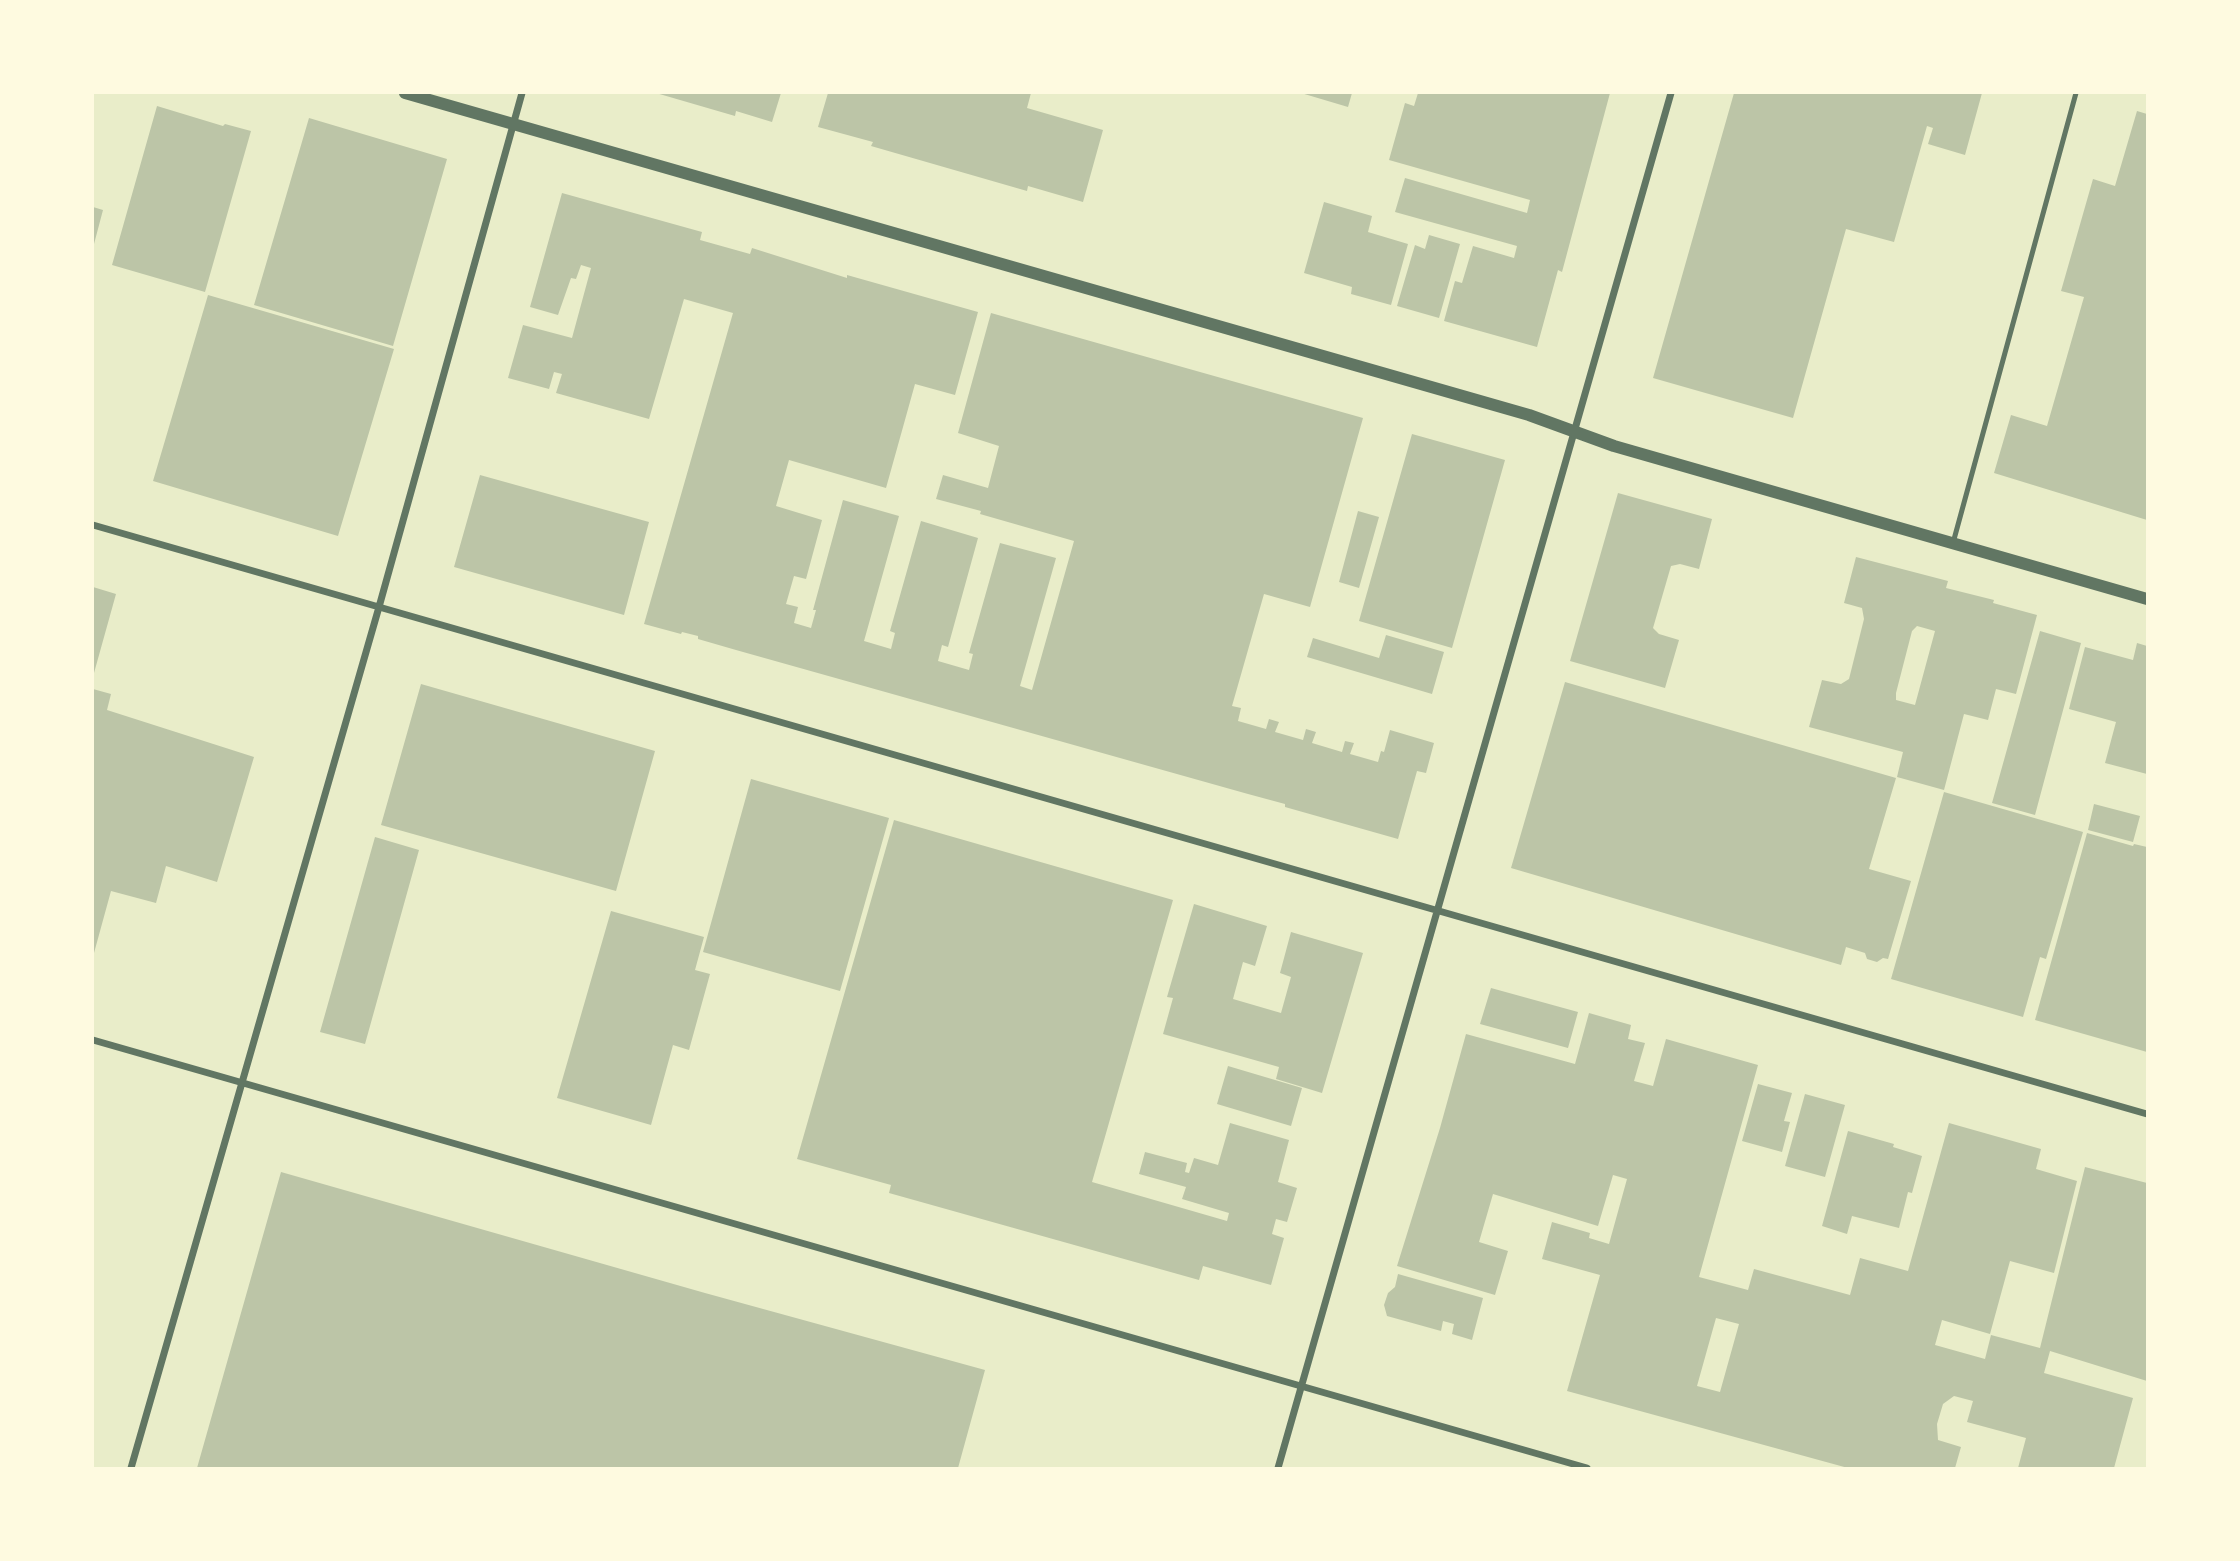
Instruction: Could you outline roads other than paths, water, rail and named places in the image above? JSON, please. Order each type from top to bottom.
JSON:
[{"type":"street","points":[[405,93],[1530,415],[1628,450],[2147,599]]},
{"type":"street","points":[[131,1468],[379,607],[522,93]]},
{"type":"street","points":[[1278,1468],[1671,93]]},
{"type":"street","points":[[93,525],[2147,1114]]},
{"type":"street","points":[[93,1040],[1587,1468]]},
{"type":"lane","points":[[1953,543],[2076,93]]}]
